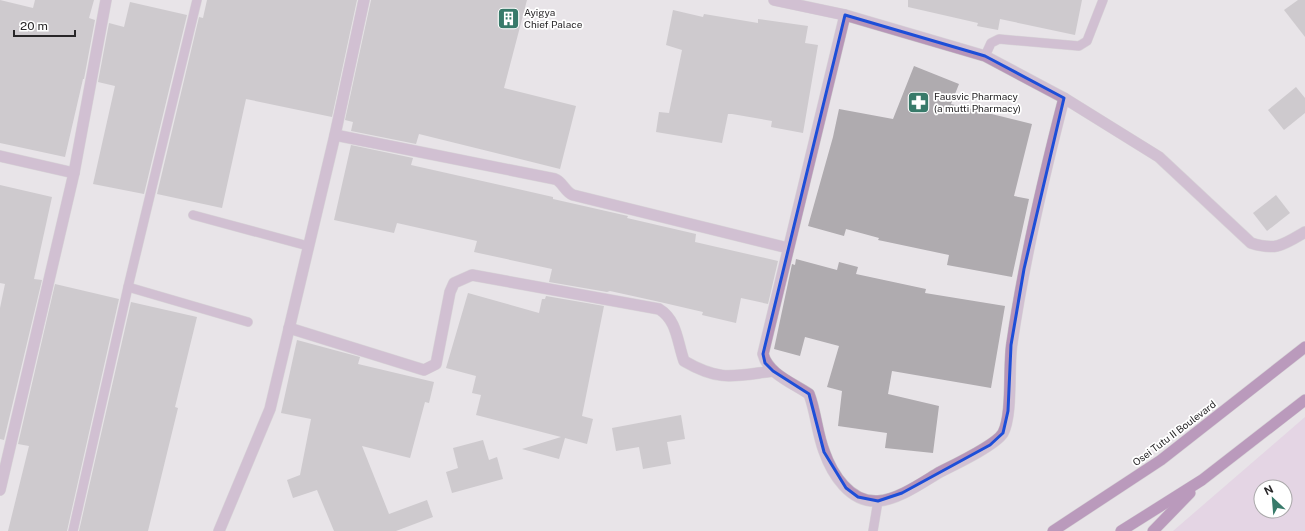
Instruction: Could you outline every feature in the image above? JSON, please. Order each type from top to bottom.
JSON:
[{"type":"highway","name":"Osei Tutu II Boulevard","points":[[1053,531],[1161,460],[1305,347]]},
{"type":"highway","points":[[1121,531],[1202,480],[1305,400]]},
{"type":"highway","points":[[1153,531],[1202,480]]},
{"type":"street","points":[[0,490],[74,173],[106,0]]},
{"type":"street","points":[[219,531],[270,409],[335,135],[364,0]]},
{"type":"street","points":[[774,0],[845,15],[986,56],[1064,98],[1159,157],[1251,243],[1266,248],[1283,245],[1305,232]]},
{"type":"street","points":[[845,15],[763,354],[765,363],[773,371],[808,394],[824,452],[846,488],[858,497],[878,501],[902,493],[990,445],[1003,433],[1008,411],[1011,345],[1024,269],[1046,169],[1064,98]]},
{"type":"street","points":[[335,135],[555,179],[558,180],[567,192],[573,195],[788,248]]},
{"type":"street","points":[[0,156],[74,173]]},
{"type":"street","points":[[289,328],[424,370],[436,364],[450,292],[454,283],[472,275],[659,309],[668,314],[674,323],[684,360],[691,365],[710,374],[728,377],[773,371]]},
{"type":"lane","points":[[73,531],[128,287],[197,0]]},
{"type":"lane","points":[[986,56],[991,43],[999,38],[1079,46],[1087,41],[1103,0]]},
{"type":"lane","points":[[193,215],[308,246]]},
{"type":"lane","points":[[128,287],[248,322]]},
{"type":"lane","points":[[873,531],[878,501]]},
{"type":"highlighted area","points":[[845,15],[985,56],[1064,98],[1024,269],[1011,345],[1008,411],[1003,433],[990,445],[902,493],[878,501],[858,497],[846,488],[824,452],[809,394],[773,371],[765,363],[763,354]]},
{"type":"shaded area","points":[[1305,417],[1305,531],[1173,531]]},
{"type":"building","points":[[0,0],[33,8],[35,0],[94,0],[89,18],[95,20],[84,79],[65,157],[0,143]]},
{"type":"building","points":[[207,0],[357,0],[332,117],[246,99],[222,208],[157,194],[199,17],[203,18]]},
{"type":"building","points":[[371,0],[527,0],[504,88],[576,106],[560,169],[419,134],[416,144],[351,131],[353,122],[345,120]]},
{"type":"building","points":[[908,0],[1082,0],[1075,35],[1000,19],[998,30],[977,26],[978,23],[908,7]]},
{"type":"building","points":[[1298,0],[1305,0],[1305,37],[1284,10]]},
{"type":"building","points":[[130,2],[187,15],[144,194],[93,184],[115,86],[98,82],[109,23],[124,27]]},
{"type":"building","points":[[673,10],[703,17],[704,14],[758,23],[758,19],[808,26],[805,43],[818,45],[803,133],[771,127],[772,121],[732,114],[728,114],[722,143],[656,132],[659,112],[669,113],[682,50],[666,45]]},
{"type":"building","points":[[914,66],[959,84],[951,104],[1032,124],[1014,196],[1029,199],[1012,277],[947,265],[949,255],[878,240],[879,238],[846,229],[844,236],[808,226],[833,137],[839,109],[893,119]]},
{"type":"building","points":[[1296,87],[1305,98],[1305,113],[1284,130],[1268,110]]},
{"type":"building","points":[[351,145],[413,158],[411,165],[553,197],[553,199],[628,216],[627,218],[696,234],[695,242],[778,261],[768,304],[741,298],[736,323],[702,315],[703,312],[610,291],[607,292],[549,282],[552,269],[474,252],[477,241],[397,223],[394,233],[334,220]]},
{"type":"building","points":[[0,185],[52,197],[34,279],[42,280],[4,440],[0,439],[0,308],[5,284],[0,283]]},
{"type":"building","points":[[1276,195],[1290,213],[1267,231],[1253,213]]},
{"type":"building","points":[[796,259],[837,270],[839,262],[858,267],[856,274],[926,289],[925,293],[1005,306],[991,388],[892,371],[888,394],[939,406],[933,453],[885,448],[887,433],[838,426],[842,391],[827,387],[839,346],[805,337],[800,356],[774,349],[792,264],[795,265]]},
{"type":"building","points":[[55,284],[119,299],[67,531],[8,531],[29,446],[18,444]]},
{"type":"building","points":[[468,293],[539,313],[542,299],[545,299],[546,296],[604,306],[582,416],[593,419],[587,444],[565,438],[559,459],[522,449],[561,437],[476,415],[481,395],[472,393],[476,376],[446,368]]},
{"type":"building","points":[[131,302],[197,317],[175,407],[178,408],[148,531],[79,531]]},
{"type":"building","points":[[297,340],[360,357],[358,364],[434,382],[429,403],[425,402],[410,458],[362,446],[389,514],[427,500],[433,517],[396,531],[334,531],[317,490],[293,498],[287,480],[300,475],[311,419],[281,413]]},
{"type":"building","points":[[681,415],[685,439],[667,442],[671,464],[643,469],[639,447],[616,451],[612,428]]},
{"type":"building","points":[[483,440],[489,460],[497,457],[503,479],[452,493],[446,472],[458,468],[453,448]]},
{"type":"place","name":"Ayigya Chief Palace","points":[[509,18]]},
{"type":"place","name":"Fausvic Pharmacy (a mutti Pharmacy)","points":[[919,102]]}]
